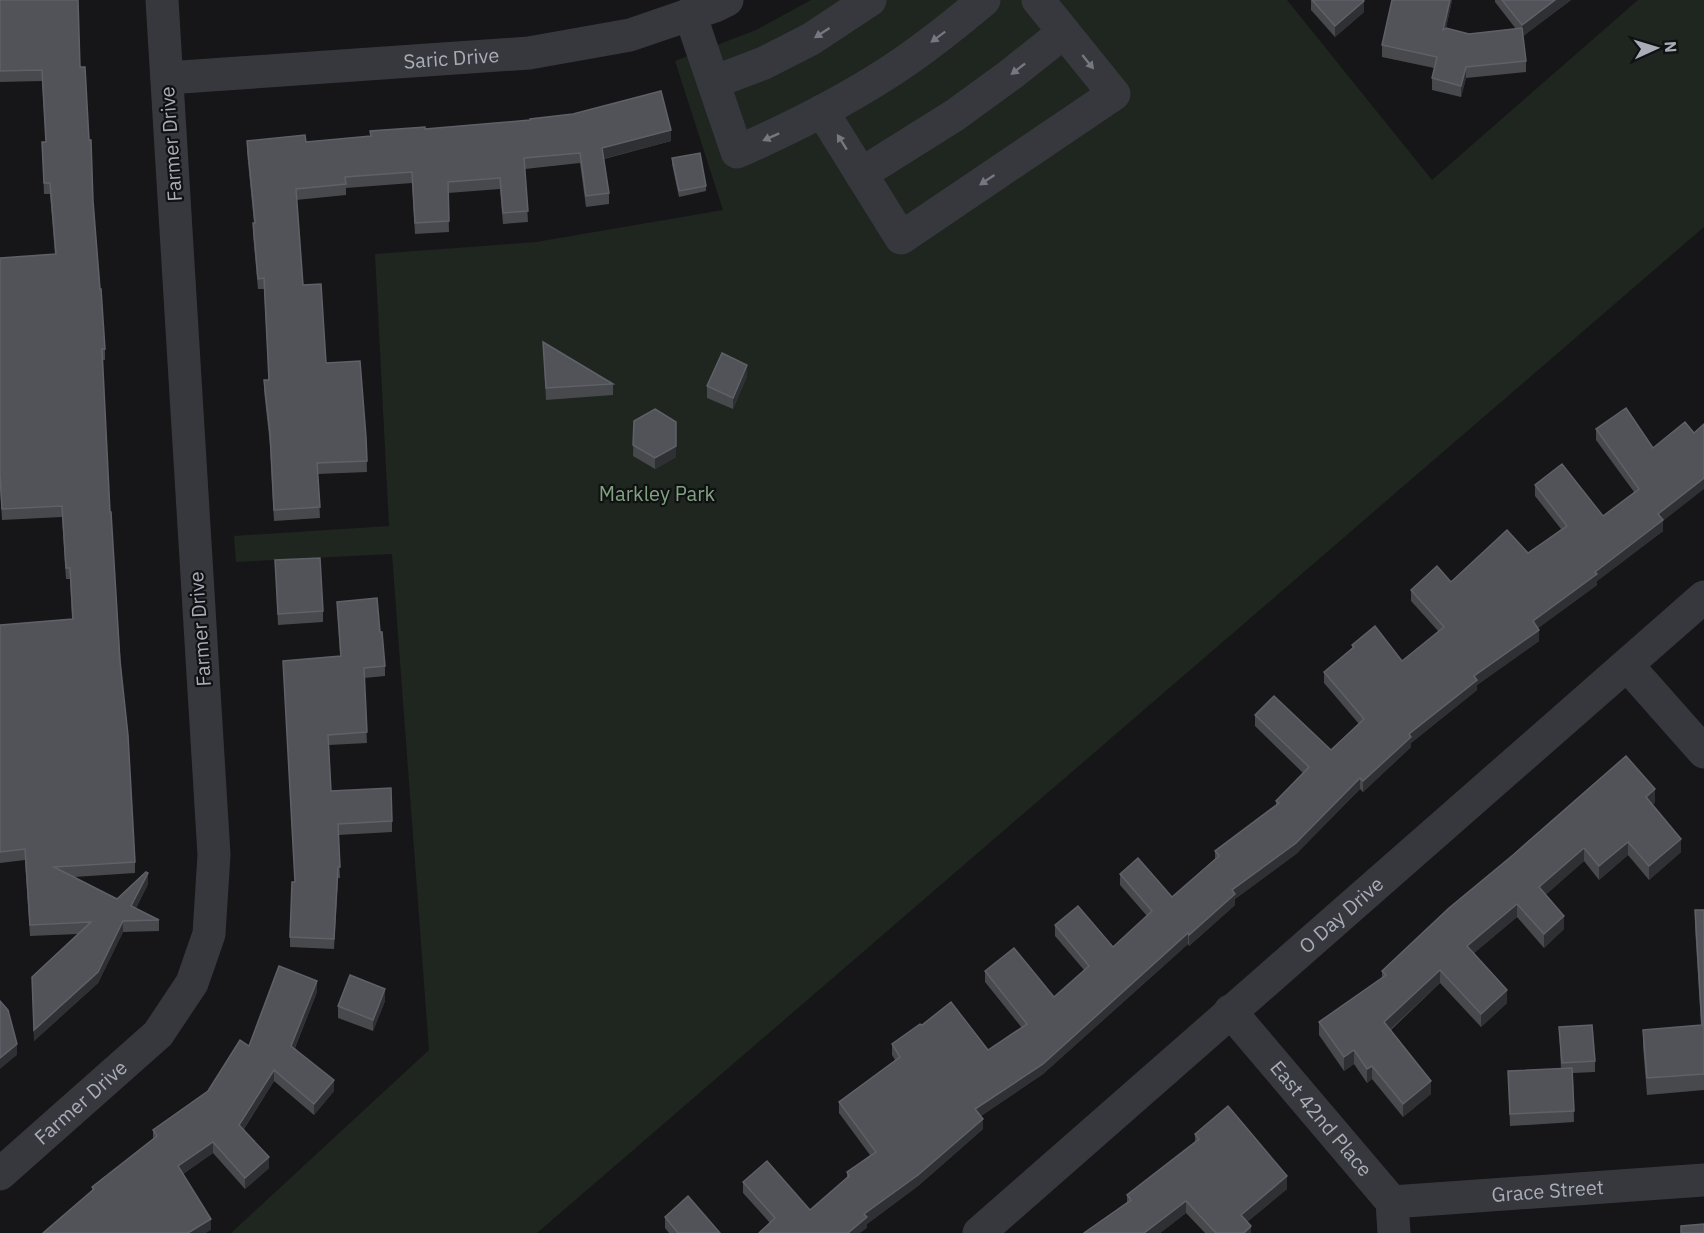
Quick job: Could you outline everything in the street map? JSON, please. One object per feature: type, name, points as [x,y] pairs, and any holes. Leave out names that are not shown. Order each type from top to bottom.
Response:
[{"type":"street","name":"Farmer Drive","points":[[0,1174],[158,1034],[192,983],[209,934],[214,855],[162,0]]},
{"type":"street","name":"Saric Drive","points":[[166,78],[529,53],[630,35],[727,0]]},
{"type":"street","points":[[714,82],[764,63],[811,39],[870,0]]},
{"type":"street","points":[[690,14],[737,152],[788,130],[907,60],[984,0]]},
{"type":"street","points":[[822,111],[901,238],[1114,94],[1038,0]]},
{"type":"street","points":[[861,174],[955,115],[1064,32]]},
{"type":"street","name":"O Day Drive","points":[[979,1233],[1704,597]]},
{"type":"street","points":[[1628,665],[1704,752]]},
{"type":"street","name":"East 42nd Place","points":[[1230,1011],[1393,1218]]},
{"type":"street","name":"Grace Street","points":[[1393,1218],[1704,1180]]},
{"type":"green space","name":"Markley Park","points":[[811,0],[1287,0],[1432,180],[1638,0],[1704,0],[1704,227],[537,1233],[231,1233],[429,1050],[392,554],[236,562],[234,536],[389,526],[375,254],[536,242],[723,210],[675,61],[756,30]]},
{"type":"building","points":[[0,0],[78,0],[80,67],[85,67],[105,349],[102,349],[110,512],[120,661],[128,735],[135,862],[54,867],[117,899],[146,872],[148,873],[131,906],[159,920],[123,921],[98,972],[34,1030],[32,977],[91,922],[30,925],[25,849],[0,852],[0,625],[73,619],[70,568],[66,568],[62,506],[2,509],[0,258],[56,254],[50,183],[44,183],[42,142],[46,142],[42,70],[0,71]]},
{"type":"building","points":[[1312,0],[1363,0],[1364,1],[1335,26]]},
{"type":"building","points":[[1392,0],[1450,0],[1443,30],[1446,28],[1469,34],[1522,28],[1526,61],[1466,67],[1461,86],[1432,78],[1437,57],[1382,45]]},
{"type":"building","points":[[1502,0],[1555,0],[1522,25]]},
{"type":"building","points":[[661,91],[671,130],[602,148],[609,193],[586,196],[580,153],[524,158],[528,211],[503,213],[500,178],[448,182],[449,221],[415,223],[412,172],[345,177],[346,184],[296,189],[303,285],[321,284],[326,363],[360,361],[367,461],[317,463],[320,507],[274,510],[270,434],[264,380],[269,380],[264,278],[258,279],[247,141],[305,135],[306,142],[371,136],[370,131],[530,120],[573,114]]},
{"type":"building","points":[[700,153],[706,186],[679,191],[672,158]]},
{"type":"building","points":[[543,342],[613,384],[546,388]]},
{"type":"building","points":[[722,353],[747,365],[733,398],[707,386]]},
{"type":"building","points":[[1626,408],[1653,448],[1685,422],[1694,433],[1704,424],[1704,478],[1658,514],[1663,520],[1595,572],[1597,574],[1533,621],[1539,630],[1474,676],[1477,680],[1409,734],[1411,737],[1363,781],[1360,778],[1296,843],[1232,890],[1235,894],[1189,935],[1188,933],[1043,1064],[975,1109],[983,1119],[918,1175],[864,1214],[867,1217],[848,1233],[759,1233],[775,1218],[743,1182],[767,1161],[810,1210],[849,1176],[847,1172],[876,1152],[839,1102],[900,1057],[892,1044],[920,1024],[922,1025],[951,1002],[988,1050],[1027,1024],[985,971],[1014,948],[1054,997],[1089,966],[1055,925],[1078,906],[1113,947],[1152,911],[1120,874],[1138,858],[1172,897],[1219,856],[1215,851],[1279,803],[1276,801],[1309,767],[1255,715],[1274,696],[1331,750],[1364,719],[1324,672],[1375,626],[1402,661],[1444,627],[1411,590],[1437,566],[1451,582],[1507,530],[1528,553],[1567,526],[1535,485],[1562,464],[1603,516],[1639,489],[1596,429]]},
{"type":"building","points":[[655,409],[676,422],[676,446],[655,458],[633,445],[634,421]]},
{"type":"building","points":[[320,558],[323,611],[278,614],[275,560]]},
{"type":"building","points":[[377,598],[385,666],[364,668],[367,732],[328,735],[331,791],[391,788],[392,821],[338,824],[340,867],[338,867],[334,939],[290,937],[292,882],[295,882],[283,661],[341,656],[337,602]]},
{"type":"building","points":[[1626,756],[1655,789],[1646,797],[1681,839],[1649,866],[1628,842],[1599,866],[1584,848],[1539,887],[1564,916],[1544,934],[1517,904],[1467,946],[1507,990],[1481,1014],[1440,970],[1384,1022],[1431,1081],[1403,1104],[1372,1066],[1367,1069],[1354,1050],[1344,1057],[1319,1022],[1386,975],[1382,971],[1449,908]]},
{"type":"building","points":[[1695,910],[1704,910],[1704,1074],[1647,1078],[1643,1030],[1702,1025]]},
{"type":"building","points":[[279,966],[317,981],[291,1046],[334,1080],[314,1104],[274,1070],[239,1125],[269,1157],[245,1178],[213,1142],[178,1166],[211,1219],[188,1233],[43,1233],[94,1189],[92,1187],[157,1136],[153,1130],[208,1091],[240,1040],[249,1046]]},
{"type":"building","points":[[350,975],[385,989],[373,1020],[338,1006]]},
{"type":"building","points":[[0,1001],[8,1010],[17,1044],[0,1058]]},
{"type":"building","points":[[1592,1025],[1595,1061],[1562,1063],[1559,1027]]},
{"type":"building","points":[[1572,1068],[1574,1111],[1510,1114],[1508,1071]]},
{"type":"building","points":[[1228,1106],[1287,1176],[1241,1215],[1251,1226],[1244,1233],[1216,1233],[1186,1201],[1144,1233],[1084,1233],[1131,1200],[1127,1195],[1199,1139],[1195,1134]]},
{"type":"building","points":[[688,1196],[720,1233],[678,1233],[665,1217]]},
{"type":"building","points":[[1704,1224],[1704,1233],[1681,1233],[1681,1226]]}]
